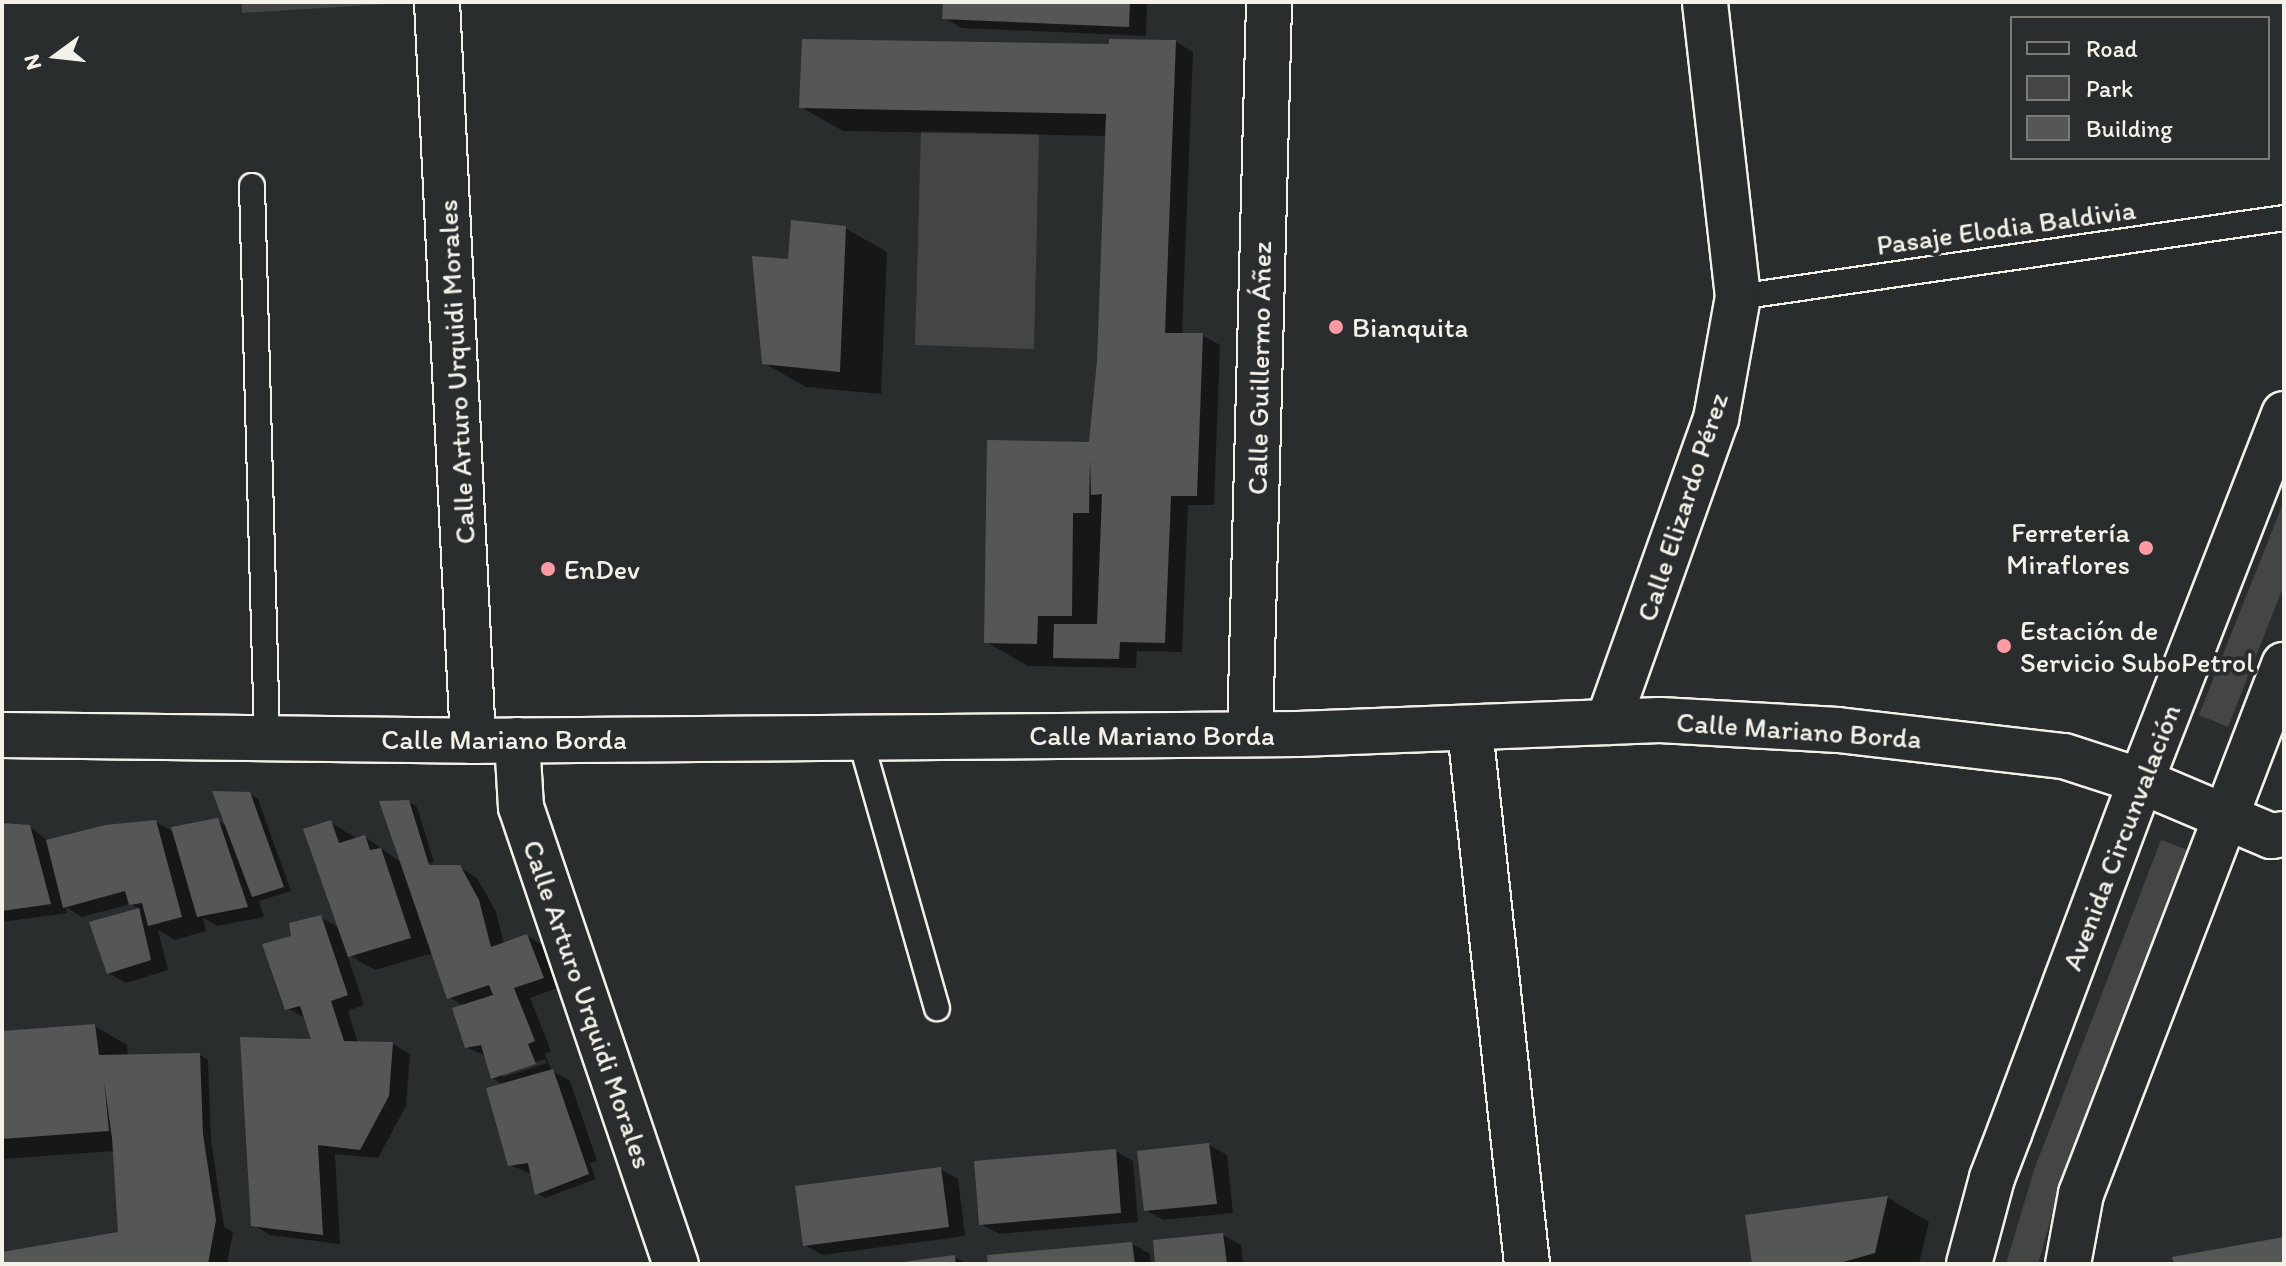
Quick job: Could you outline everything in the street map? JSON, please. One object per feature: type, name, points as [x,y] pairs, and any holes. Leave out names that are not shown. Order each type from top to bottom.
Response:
[{"type":"main road","name":"Calle Arturo Urquidi Morales","points":[[437,2],[473,741]]},
{"type":"main road","name":"Calle Guillermo Áñez","points":[[1250,734],[1269,2]]},
{"type":"main road","name":"Calle Elizardo Pérez","points":[[1608,722],[1716,419],[1738,297],[1705,2]]},
{"type":"main road","name":"Avenida Circunvalación","points":[[1969,1264],[1992,1178],[2141,781],[2284,414]]},
{"type":"main road","points":[[2068,1264],[2081,1194],[2284,665]]},
{"type":"main road","name":"Calle Mariano Borda","points":[[2,735],[473,741],[860,738],[1250,734],[1470,729],[1660,720],[1838,730],[2064,756],[2141,781],[2271,836],[2284,834]]},
{"type":"main road","points":[[1470,729],[1527,1264]]},
{"type":"main road","name":"Calle Arturo Urquidi Morales","points":[[517,740],[521,807],[676,1264]]},
{"type":"lane","points":[[252,186],[267,738]]},
{"type":"lane","name":"Pasaje Elodia Baldivia","points":[[1738,297],[2284,218]]},
{"type":"lane","points":[[860,738],[937,1008]]},
{"type":"green space","points":[[242,2],[401,2],[401,3],[242,13]]},
{"type":"green space","points":[[921,131],[1039,134],[1034,349],[915,345]]},
{"type":"green space","points":[[2284,501],[2284,585],[2228,727],[2199,715]]},
{"type":"green space","points":[[2161,840],[2188,850],[2063,1176],[2038,1264],[2006,1264],[2034,1170]]},
{"type":"building","points":[[943,2],[1130,2],[1129,27],[942,19]]},
{"type":"building","points":[[802,39],[1109,44],[1109,39],[1176,40],[1165,333],[1203,333],[1197,496],[1171,496],[1165,643],[1120,642],[1119,659],[1053,658],[1054,624],[1097,624],[1102,494],[1091,495],[1090,458],[1089,513],[1073,513],[1072,616],[1038,616],[1037,644],[984,643],[987,440],[1089,442],[1097,361],[1106,114],[799,108]]},
{"type":"building","points":[[791,220],[846,226],[840,372],[762,364],[752,256],[788,259]]},
{"type":"building","points":[[212,791],[250,792],[284,887],[252,897]]},
{"type":"building","points":[[409,800],[429,865],[460,865],[479,900],[491,947],[527,934],[544,978],[514,988],[535,1041],[528,1044],[536,1064],[491,1079],[481,1045],[465,1048],[452,1008],[493,995],[489,985],[447,999],[379,801]]},
{"type":"building","points":[[218,818],[248,907],[197,917],[171,827]]},
{"type":"building","points":[[156,820],[182,917],[148,926],[142,903],[129,905],[125,891],[63,908],[46,840],[105,825]]},
{"type":"building","points":[[331,820],[339,843],[365,835],[370,850],[381,848],[411,938],[348,957],[303,829]]},
{"type":"building","points":[[2,823],[30,825],[51,904],[2,911]]},
{"type":"building","points":[[139,908],[151,960],[107,974],[89,922]]},
{"type":"building","points":[[321,915],[348,995],[331,1001],[344,1041],[393,1042],[389,1096],[360,1150],[318,1145],[323,1235],[251,1226],[240,1037],[311,1039],[300,1006],[285,1010],[262,944],[291,936],[289,923]]},
{"type":"building","points":[[95,1024],[99,1055],[200,1053],[203,1134],[216,1220],[208,1264],[2,1264],[2,1252],[118,1232],[112,1138],[104,1081],[109,1131],[2,1139],[2,1031]]},
{"type":"building","points":[[553,1069],[589,1174],[535,1195],[528,1163],[508,1166],[486,1088]]},
{"type":"building","points":[[1209,1143],[1217,1204],[1144,1211],[1137,1151]]},
{"type":"building","points":[[1116,1149],[1121,1213],[979,1225],[974,1161]]},
{"type":"building","points":[[941,1167],[949,1227],[803,1246],[795,1186]]},
{"type":"building","points":[[1888,1196],[1875,1253],[1836,1264],[1752,1264],[1745,1215]]},
{"type":"building","points":[[1223,1233],[1227,1264],[1155,1264],[1153,1240]]},
{"type":"building","points":[[2284,1237],[2284,1264],[2174,1264],[2172,1257]]},
{"type":"building","points":[[1132,1242],[1135,1264],[988,1264],[987,1255]]},
{"type":"building","points":[[955,1255],[956,1264],[903,1264],[903,1262]]},
{"type":"place","name":"Bianquita","points":[[1336,327]]},
{"type":"place","name":"Ferretería Miraflores","points":[[2146,548]]},
{"type":"place","name":"EnDev","points":[[548,569]]},
{"type":"place","name":"Estación de Servicio SuboPetrol","points":[[2004,646]]}]
